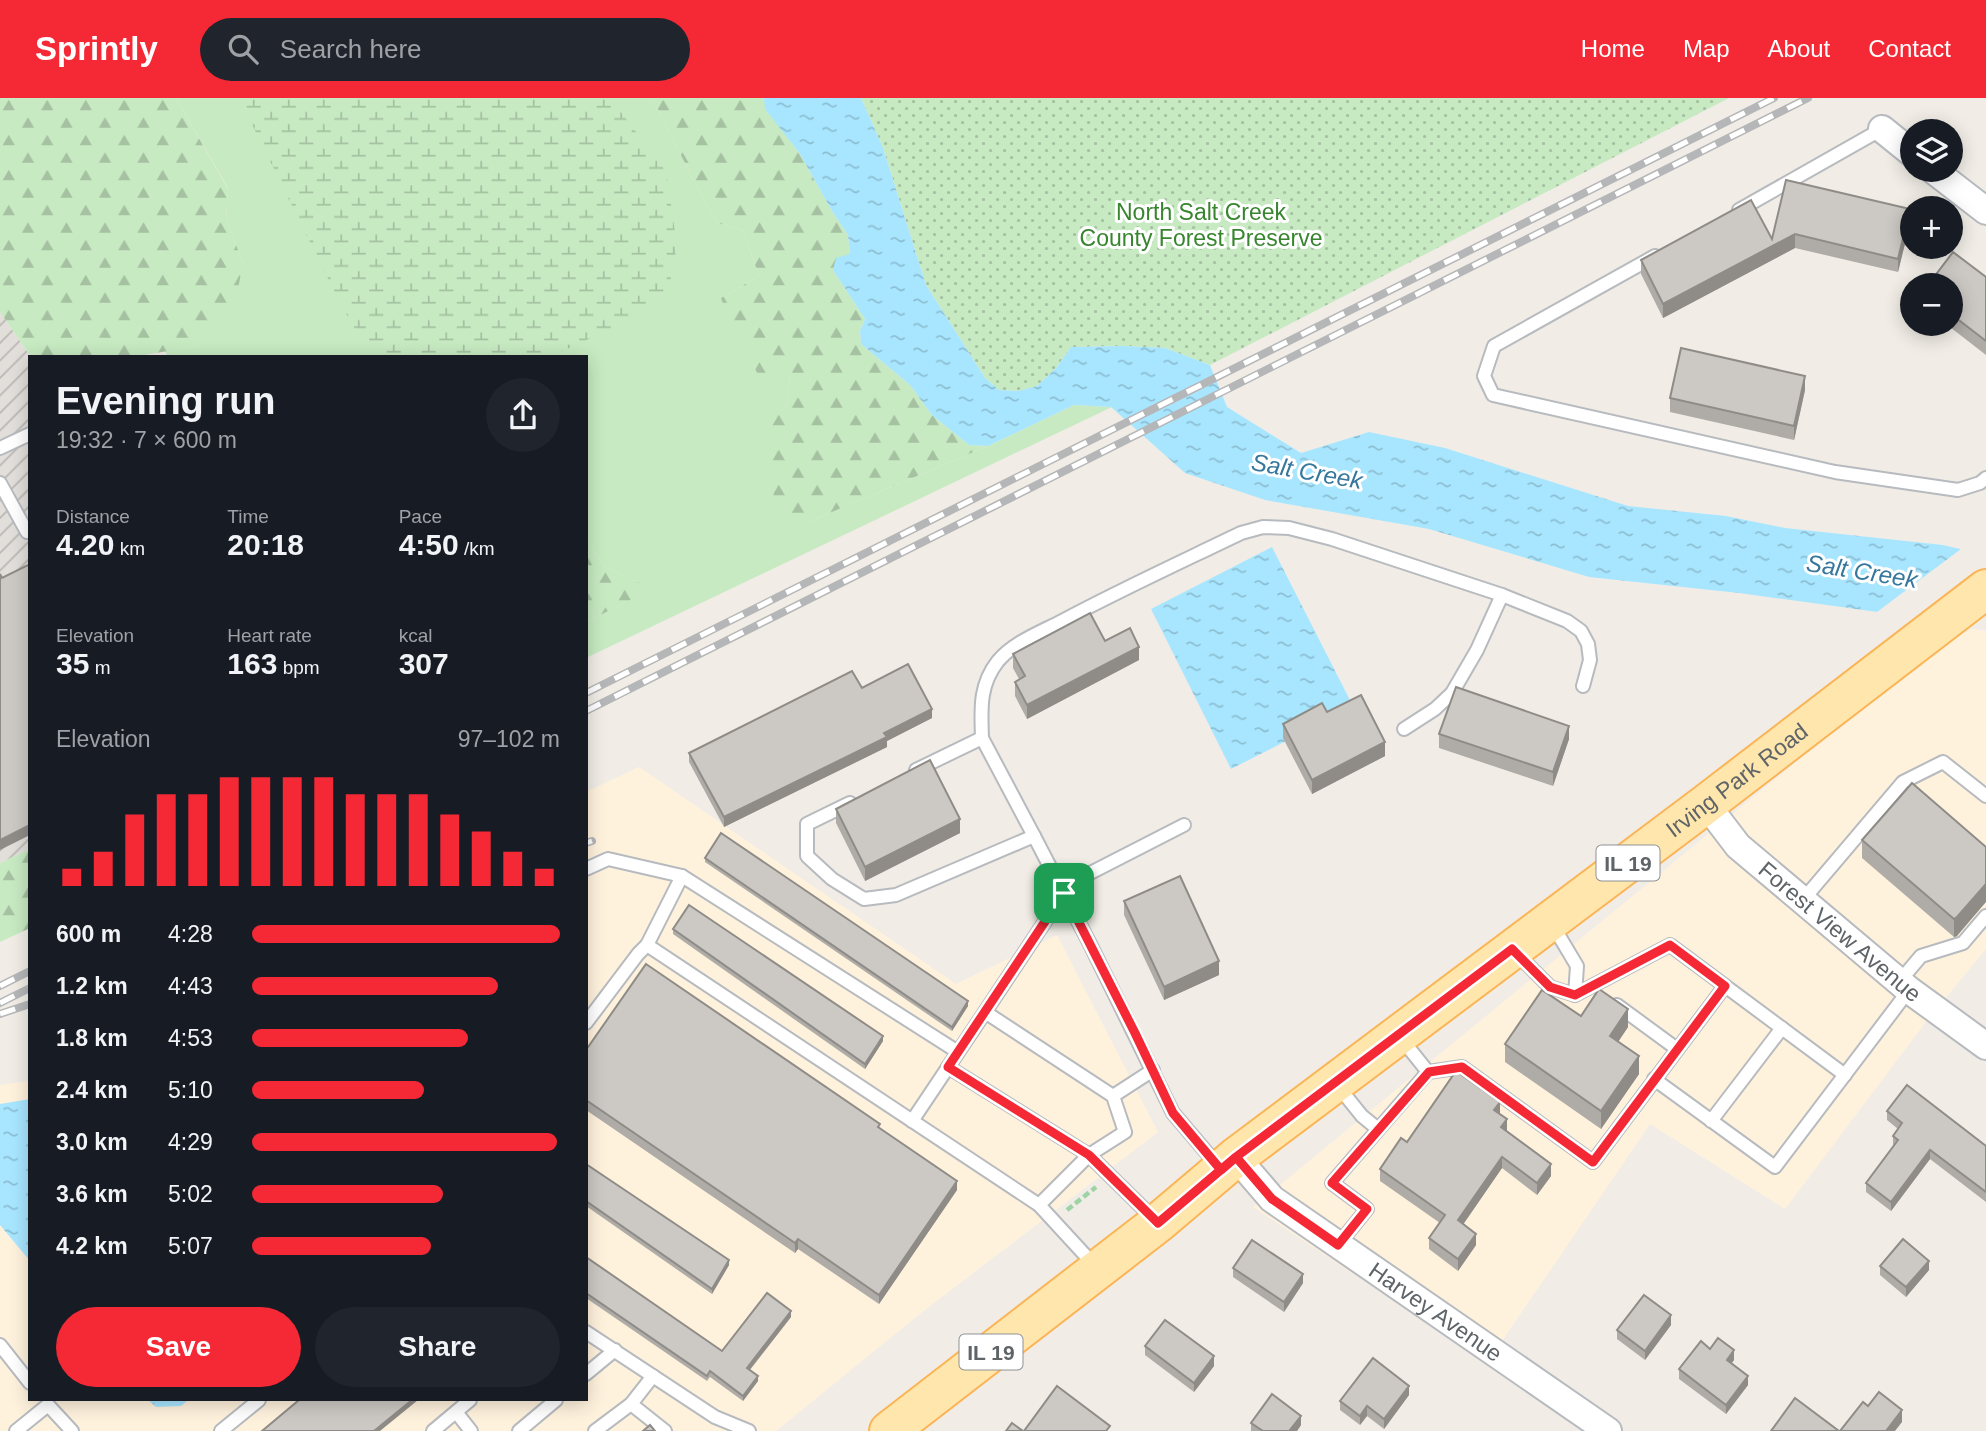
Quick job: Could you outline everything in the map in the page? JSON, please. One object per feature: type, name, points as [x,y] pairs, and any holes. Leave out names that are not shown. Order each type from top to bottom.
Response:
[{"type":"main road","name":"Irving Park Road","points":[[889,1431],[1158,1223],[1229,1163],[1706,804],[1986,589]]},
{"type":"street","points":[[1882,130],[1900,144]]},
{"type":"street","points":[[1949,182],[1986,211]]},
{"type":"street","name":"Forest View Avenue","points":[[1706,804],[1732,841],[1904,986],[1986,1046]]},
{"type":"street","name":"Harvey Avenue","points":[[1229,1163],[1272,1199],[1608,1431]]},
{"type":"lane","points":[[1724,218],[1882,130]]},
{"type":"lane","points":[[1664,251],[1494,346],[1484,376],[1493,395],[1835,472],[1958,490],[1980,483],[1986,478]]},
{"type":"lane","points":[[0,448],[28,435]]},
{"type":"lane","points":[[0,483],[27,532]]},
{"type":"lane","points":[[1229,1163],[1173,1113],[982,738],[981,700],[987,680],[999,660],[1018,644],[1106,597],[1241,534],[1263,527],[1289,528],[1332,539],[1502,595],[1567,621],[1581,631],[1588,644],[1590,660],[1583,686]]},
{"type":"lane","points":[[1404,729],[1435,709],[1452,693],[1477,650],[1502,595]]},
{"type":"lane","points":[[907,775],[982,738]]},
{"type":"lane","points":[[1802,901],[1903,782],[1943,762],[1986,796]]},
{"type":"lane","points":[[857,800],[807,824],[807,856],[832,879],[864,899],[896,895],[1034,836]]},
{"type":"lane","points":[[912,1121],[1062,891],[1184,825]]},
{"type":"lane","points":[[588,868],[608,859],[682,876],[958,1052]]},
{"type":"lane","points":[[588,1020],[647,945],[682,876]]},
{"type":"lane","points":[[1654,1079],[1774,1167],[1845,1075],[1921,956],[1963,943],[1986,916]]},
{"type":"lane","points":[[1550,921],[1577,966],[1575,995]]},
{"type":"lane","points":[[647,945],[1039,1205],[1098,1269]]},
{"type":"lane","points":[[1512,949],[1550,987],[1575,995],[1670,945],[1845,1075]]},
{"type":"lane","points":[[1591,986],[1677,1049]]},
{"type":"lane","points":[[1338,1245],[1367,1209],[1332,1183],[1429,1072],[1462,1067],[1593,1162],[1725,986]]},
{"type":"lane","points":[[985,1012],[1113,1096],[1125,1132],[1089,1155],[1039,1205]]},
{"type":"lane","points":[[1711,1121],[1782,1028]]},
{"type":"lane","points":[[1398,1035],[1429,1072]]},
{"type":"lane","points":[[948,1067],[1089,1155],[1158,1223]]},
{"type":"lane","points":[[1113,1096],[1153,1070]]},
{"type":"lane","points":[[1335,1083],[1362,1116],[1378,1129]]},
{"type":"lane","points":[[588,1333],[715,1418],[749,1431]]},
{"type":"lane","points":[[0,1345],[28,1380]]},
{"type":"lane","points":[[588,1372],[615,1350]]},
{"type":"lane","points":[[595,1431],[631,1404],[653,1376]]},
{"type":"lane","points":[[221,1431],[259,1401]]},
{"type":"lane","points":[[433,1431],[469,1401]]},
{"type":"lane","points":[[519,1431],[555,1401]]},
{"type":"lane","points":[[16,1431],[46,1403],[72,1431]]},
{"type":"lane","points":[[631,1404],[665,1431]]},
{"type":"lane","points":[[456,1412],[471,1431]]},
{"type":"lane","points":[[715,1418],[722,1431]]},
{"type":"path","points":[[1066,1211],[1100,1184]]},
{"type":"shaded area","points":[[0,312],[30,355],[28,850],[0,863]]},
{"type":"shaded area","points":[[1978,613],[1986,616],[1986,949],[1925,1023],[1785,1209],[1650,1124],[1487,1363],[1253,1207]]},
{"type":"shaded area","points":[[639,767],[956,984],[1057,935],[1158,1132],[921,1313],[776,1431],[0,1431],[0,1085],[28,1081],[28,1401],[588,1401],[588,791]]},
{"type":"green space","points":[[0,98],[176,98],[228,189],[226,218],[243,263],[233,315],[198,346],[144,355],[30,355],[0,312]]},
{"type":"green space","points":[[176,98],[652,98],[717,223],[743,230],[759,276],[721,298],[790,374],[786,412],[806,523],[988,446],[1074,405],[1112,407],[588,657],[588,621],[652,589],[605,567],[588,544],[588,355],[167,355],[165,351],[198,346],[243,263],[226,218],[228,188]]},
{"type":"green space","points":[[239,98],[610,98],[666,171],[677,246],[668,293],[649,311],[554,355],[371,355],[342,307]]},
{"type":"green space","points":[[652,98],[764,98],[766,109],[800,154],[848,235],[850,254],[833,270],[865,319],[860,331],[861,344],[910,385],[932,415],[969,445],[988,446],[806,523],[776,514],[765,428],[775,409],[786,411],[790,374],[759,376],[730,325],[721,298],[759,276],[743,230],[717,223]]},
{"type":"green space","name":"North Salt Creek County Forest Preserve","points":[[861,98],[1729,98],[1210,365],[1165,348],[1071,347],[1056,368],[1037,386],[1018,391],[999,390],[985,378],[926,285],[883,148]]},
{"type":"green space","points":[[588,544],[605,567],[653,589],[588,621]]},
{"type":"green space","points":[[28,850],[28,929],[0,942],[0,863]]},
{"type":"water","name":"Salt Creek","points":[[764,98],[861,98],[883,148],[926,285],[985,378],[999,390],[1018,391],[1037,386],[1056,368],[1071,347],[1165,348],[1210,365],[1227,407],[1301,453],[1369,432],[1445,448],[1628,506],[1726,516],[1785,528],[1943,545],[1986,555],[1986,627],[1739,593],[1589,577],[1429,529],[1265,500],[1185,473],[1111,407],[1074,405],[988,446],[969,445],[932,415],[910,385],[861,344],[860,331],[865,319],[833,270],[836,258],[850,254],[848,235],[800,154],[765,109]]},
{"type":"water","points":[[1272,547],[1355,710],[1360,708],[1385,756],[1312,793],[1286,741],[1231,769],[1151,609]]},
{"type":"water","points":[[28,1099],[28,1259],[0,1225],[0,1104]]},
{"type":"water","points":[[149,1401],[187,1401],[181,1406],[156,1407]]},
{"type":"pier","points":[[1965,546],[1986,551],[1986,631],[1873,615]]},
{"type":"building","points":[[1786,180],[1900,207],[1898,259],[1795,234],[1663,304],[1641,260],[1751,200],[1772,239]]},
{"type":"building","points":[[1948,259],[1962,259],[1986,277],[1986,341],[1963,323],[1963,273],[1937,273]]},
{"type":"building","points":[[1681,348],[1805,376],[1794,426],[1670,398]]},
{"type":"building","points":[[28,565],[28,826],[0,840],[0,574],[2,578]]},
{"type":"building","points":[[1090,613],[1105,641],[1130,628],[1139,647],[1027,705],[1015,682],[1025,676],[1013,654]]},
{"type":"building","points":[[908,664],[932,709],[884,733],[887,737],[724,817],[689,753],[852,671],[862,688]]},
{"type":"building","points":[[1456,687],[1569,726],[1553,772],[1439,734]]},
{"type":"building","points":[[1361,695],[1385,742],[1312,780],[1283,724],[1322,703],[1327,712]]},
{"type":"building","points":[[930,760],[960,819],[865,867],[836,809]]},
{"type":"building","points":[[1912,783],[1986,847],[1986,884],[1954,919],[1862,840]]},
{"type":"building","points":[[721,833],[968,1001],[952,1027],[705,858]]},
{"type":"building","points":[[1180,876],[1219,961],[1164,987],[1124,901]]},
{"type":"building","points":[[689,905],[883,1036],[865,1064],[673,929]]},
{"type":"building","points":[[646,964],[880,1124],[878,1127],[957,1181],[879,1295],[798,1239],[795,1243],[588,1101],[588,1047]]},
{"type":"building","points":[[1599,989],[1628,1009],[1610,1036],[1639,1056],[1601,1111],[1505,1044],[1542,990],[1581,1016]]},
{"type":"building","points":[[1456,1071],[1500,1102],[1494,1110],[1507,1119],[1501,1127],[1551,1164],[1537,1183],[1502,1157],[1458,1220],[1476,1234],[1458,1259],[1429,1238],[1445,1215],[1380,1169],[1401,1138],[1407,1142]]},
{"type":"building","points":[[1907,1085],[1986,1146],[1986,1192],[1930,1150],[1891,1202],[1866,1183],[1898,1140],[1893,1136],[1902,1123],[1887,1111]]},
{"type":"building","points":[[588,1165],[729,1260],[712,1289],[588,1202]]},
{"type":"building","points":[[1903,1239],[1929,1261],[1906,1287],[1880,1266]]},
{"type":"building","points":[[1252,1240],[1303,1274],[1284,1302],[1233,1268]]},
{"type":"building","points":[[588,1258],[722,1351],[767,1293],[791,1311],[747,1368],[758,1376],[743,1396],[710,1371],[707,1376],[588,1294]]},
{"type":"building","points":[[1644,1295],[1671,1315],[1645,1351],[1617,1330]]},
{"type":"building","points":[[1165,1320],[1214,1356],[1194,1383],[1145,1346]]},
{"type":"building","points":[[1718,1338],[1734,1350],[1727,1360],[1748,1376],[1726,1405],[1679,1369],[1701,1341],[1710,1349]]},
{"type":"building","points":[[1373,1358],[1409,1386],[1384,1419],[1367,1406],[1360,1416],[1340,1401]]},
{"type":"building","points":[[1057,1386],[1110,1426],[1106,1431],[1024,1431]]},
{"type":"building","points":[[1879,1392],[1902,1410],[1886,1431],[1840,1431],[1863,1402],[1868,1406]]},
{"type":"building","points":[[1272,1394],[1301,1416],[1289,1431],[1263,1431],[1251,1423]]},
{"type":"building","points":[[1795,1398],[1839,1431],[1771,1431]]},
{"type":"building","points":[[298,1401],[411,1401],[374,1431],[262,1431]]},
{"type":"building","points":[[1012,1423],[1023,1431],[1006,1431]]},
{"type":"building","points":[[650,1425],[655,1431],[643,1431]]},
{"type":"railway","points":[[588,692],[1774,98]]},
{"type":"railway","points":[[588,710],[1808,98]]},
{"type":"railway","points":[[588,842],[592,841]]},
{"type":"railway","points":[[0,986],[28,972]]},
{"type":"railway","points":[[0,1003],[28,989]]},
{"type":"railway","points":[[0,1014],[28,1005]]},
{"type":"route","points":[[1064,893],[948,1067],[1089,1155],[1158,1223],[1221,1170],[1236,1157],[1272,1199],[1338,1245],[1367,1209],[1332,1183],[1429,1072],[1462,1067],[1593,1162],[1725,986],[1670,945],[1575,995],[1550,987],[1512,949],[1236,1157],[1221,1170],[1173,1113],[1064,893]]}]
